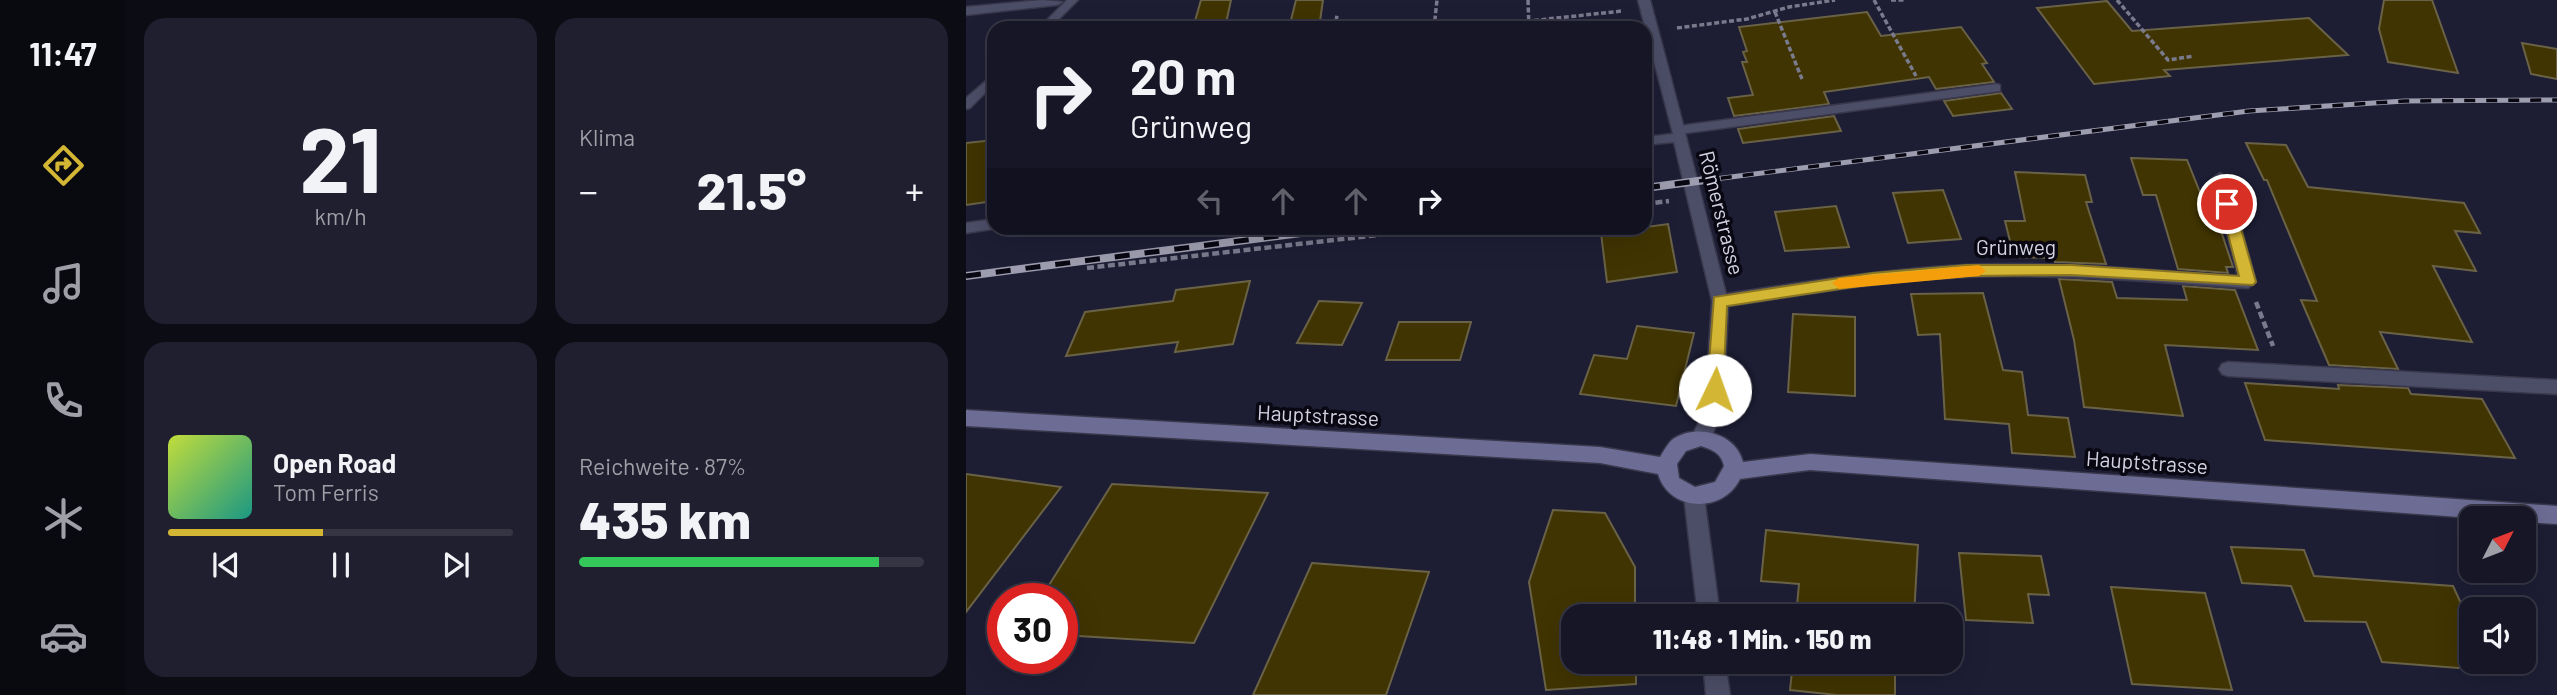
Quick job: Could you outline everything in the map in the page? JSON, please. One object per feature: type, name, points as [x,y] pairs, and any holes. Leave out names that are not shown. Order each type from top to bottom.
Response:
[{"type":"main road","name":"Hauptstrasse","points":[[966,418],[1600,455],[1667,467]]},
{"type":"main road","points":[[1701,438],[1722,444],[1730,452],[1734,460],[1734,471],[1724,487],[1716,493],[1694,496],[1675,488],[1669,481],[1667,467],[1671,453],[1679,445],[1701,438]]},
{"type":"main road","name":"Hauptstrasse","points":[[1734,471],[1810,462],[2557,514]]},
{"type":"street","points":[[966,11],[1057,2]]},
{"type":"street","name":"Römerstrasse","points":[[1645,4],[1649,21]]},
{"type":"street","name":"Römerstrasse","points":[[1652,31],[1720,301],[1714,410],[1701,438]]},
{"type":"street","points":[[1652,139],[1679,133]]},
{"type":"street","points":[[2220,178],[2248,282]]},
{"type":"street","points":[[966,228],[987,225]]},
{"type":"street","name":"Grünweg","points":[[1720,301],[1873,278],[1967,271],[2071,270],[2248,282]]},
{"type":"street","points":[[2228,369],[2557,387]]},
{"type":"street","points":[[1694,496],[1708,604]]},
{"type":"street","points":[[1715,674],[1718,695]]},
{"type":"lane","points":[[1052,21],[1073,1]]},
{"type":"lane","points":[[966,105],[987,84]]},
{"type":"lane","points":[[1679,133],[1928,95],[1996,88]]},
{"type":"path","points":[[1435,21],[1437,0]]},
{"type":"path","points":[[1528,0],[1529,21],[1645,4]]},
{"type":"path","points":[[1781,0],[1789,7]]},
{"type":"path","points":[[1652,31],[1747,19],[1789,7],[1835,0]]},
{"type":"path","points":[[1874,0],[1928,95]]},
{"type":"path","points":[[1891,0],[1906,0]]},
{"type":"path","points":[[2117,0],[2168,60],[2194,56]]},
{"type":"path","points":[[1775,12],[1802,79]]},
{"type":"path","points":[[1336,21],[1337,15]]},
{"type":"path","points":[[1087,268],[1378,235]]},
{"type":"path","points":[[2248,282],[2283,372]]},
{"type":"building","points":[[1201,0],[1231,0],[1226,21],[1195,21]]},
{"type":"building","points":[[1296,0],[1323,0],[1320,21],[1291,21]]},
{"type":"building","points":[[2384,0],[2432,0],[2458,73],[2388,62],[2379,29]]},
{"type":"building","points":[[2107,1],[2132,31],[2309,18],[2348,55],[2164,70],[2170,76],[2094,84],[2037,8]]},
{"type":"building","points":[[1867,12],[1881,36],[1961,27],[1987,63],[1982,64],[1994,82],[1936,89],[1929,77],[1824,92],[1829,104],[1734,116],[1728,98],[1753,95],[1742,62],[1747,62],[1743,52],[1747,51],[1739,27]]},
{"type":"building","points":[[2522,43],[2557,49],[2557,79],[2531,74]]},
{"type":"building","points":[[2001,93],[2012,109],[1953,116],[1944,101]]},
{"type":"building","points":[[1834,116],[1841,131],[1743,143],[1738,129]]},
{"type":"building","points":[[987,141],[987,202],[966,205],[966,143]]},
{"type":"building","points":[[2246,143],[2286,145],[2308,187],[2464,203],[2480,233],[2455,231],[2476,271],[2433,266],[2472,342],[2380,332],[2398,369],[2329,365],[2301,300],[2317,301],[2267,180],[2264,180]]},
{"type":"building","points":[[2131,158],[2187,160],[2214,227],[2220,228],[2233,267],[2226,267],[2228,273],[2178,269],[2156,195],[2143,195]]},
{"type":"building","points":[[2015,172],[2085,175],[2092,202],[2086,202],[2106,264],[2014,257],[2005,221],[2025,221]]},
{"type":"building","points":[[1943,190],[1961,239],[1908,243],[1893,193]]},
{"type":"building","points":[[1836,206],[1849,247],[1785,251],[1775,212]]},
{"type":"building","points":[[1668,224],[1677,272],[1607,282],[1601,235],[1652,235],[1652,226]]},
{"type":"building","points":[[2059,279],[2112,282],[2117,298],[2187,300],[2183,286],[2235,290],[2258,350],[2165,345],[2183,416],[2084,407],[2074,340]]},
{"type":"building","points":[[1250,281],[1233,344],[1175,352],[1178,342],[1066,356],[1085,312],[1173,301],[1176,290]]},
{"type":"building","points":[[1983,293],[2003,370],[2022,372],[2028,415],[2068,418],[2075,457],[2012,453],[2009,424],[1945,419],[1940,334],[1918,335],[1911,294]]},
{"type":"building","points":[[1319,301],[1362,303],[1342,345],[1297,343]]},
{"type":"building","points":[[1793,314],[1855,317],[1855,396],[1788,392]]},
{"type":"building","points":[[1399,322],[1471,322],[1460,360],[1386,360]]},
{"type":"building","points":[[1637,326],[1694,333],[1676,406],[1580,394],[1594,355],[1627,359]]},
{"type":"building","points":[[2245,383],[2339,389],[2338,385],[2408,388],[2411,394],[2482,399],[2515,458],[2265,440]]},
{"type":"building","points":[[966,474],[1061,487],[987,583],[966,612]]},
{"type":"building","points":[[1112,484],[1268,493],[1194,643],[1078,636],[1078,583],[1050,583]]},
{"type":"building","points":[[1553,510],[1605,513],[1635,567],[1635,604],[1561,604],[1561,674],[1636,674],[1636,684],[1546,690],[1529,582]]},
{"type":"building","points":[[1766,530],[1918,545],[1915,604],[1797,604],[1799,584],[1761,581]]},
{"type":"building","points":[[2231,547],[2304,550],[2314,576],[2453,586],[2459,599],[2459,668],[2382,662],[2366,622],[2305,621],[2291,586],[2242,583]]},
{"type":"building","points":[[1959,553],[2041,556],[2049,595],[2028,594],[2033,623],[1966,620]]},
{"type":"building","points":[[1312,563],[1429,572],[1386,695],[1253,695]]},
{"type":"building","points":[[2111,587],[2205,593],[2232,690],[2132,684]]},
{"type":"building","points":[[1792,674],[1895,674],[1895,695],[1837,695],[1790,690]]},
{"type":"railway","points":[[1699,181],[2249,111],[2405,101],[2557,100]]},
{"type":"railway","points":[[1652,187],[1713,179]]},
{"type":"railway","points":[[966,276],[1285,235]]},
{"type":"slow traffic","points":[[1839,283],[1979,271]]},
{"type":"route","points":[[1715,390],[1720,301],[1873,278],[1967,271],[2071,270],[2248,282],[2227,204]]}]
